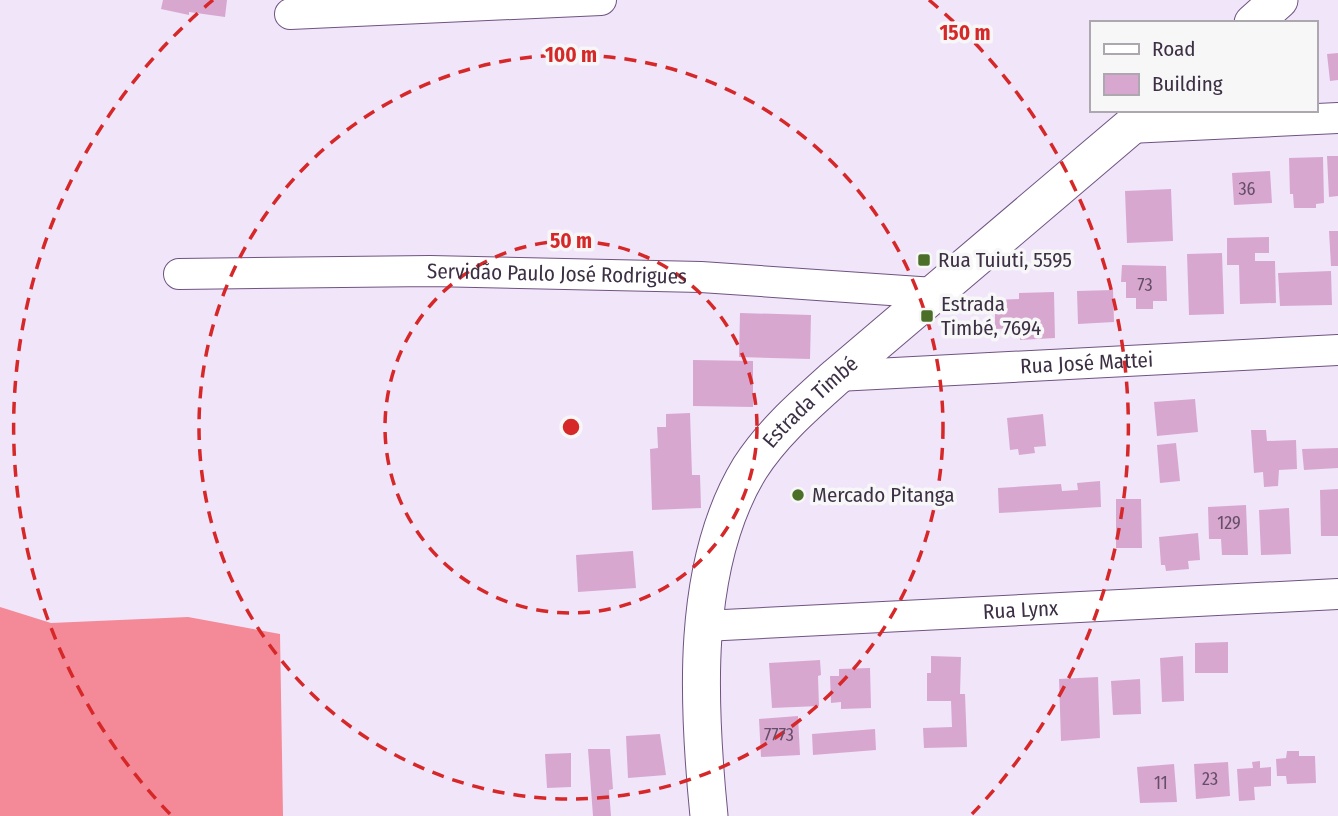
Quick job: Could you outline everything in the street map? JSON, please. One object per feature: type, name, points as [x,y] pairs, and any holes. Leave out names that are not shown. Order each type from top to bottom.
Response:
[{"type":"street","points":[[290,14],[600,0]]},
{"type":"street","points":[[1140,119],[1338,118]]},
{"type":"street","name":"Estrada Timbé","points":[[709,816],[701,734],[700,678],[704,626],[723,530],[751,468],[790,418],[1140,119]]},
{"type":"street","name":"Servidão Paulo José Rodrigues","points":[[179,274],[430,271],[701,278],[934,293]]},
{"type":"street","name":"Rua José Mattei","points":[[837,376],[1338,350]]},
{"type":"street","name":"Rua Lynx","points":[[704,626],[1338,594]]},
{"type":"shaded area","points":[[0,607],[51,623],[188,617],[280,634],[283,816],[0,816]]},
{"type":"building","points":[[163,0],[227,0],[225,17],[189,12],[189,15],[161,9]]},
{"type":"building","points":[[1338,53],[1338,80],[1330,81],[1327,54]]},
{"type":"building","points":[[1327,156],[1338,156],[1338,196],[1329,197]]},
{"type":"building","points":[[1323,157],[1324,203],[1316,204],[1316,208],[1294,208],[1293,194],[1290,194],[1289,158]]},
{"type":"building","points":[[1270,171],[1272,203],[1234,205],[1232,173]]},
{"type":"building","points":[[1171,189],[1173,241],[1127,243],[1125,191]]},
{"type":"building","points":[[1329,231],[1338,231],[1338,266],[1331,266]]},
{"type":"building","points":[[1269,237],[1269,253],[1255,253],[1255,261],[1275,261],[1276,303],[1240,304],[1239,265],[1227,265],[1227,238]]},
{"type":"building","points":[[1222,253],[1224,314],[1189,315],[1187,254]]},
{"type":"building","points":[[1122,265],[1166,266],[1167,301],[1153,301],[1153,309],[1136,309],[1136,298],[1126,298],[1126,282],[1121,282]]},
{"type":"building","points":[[1331,271],[1332,305],[1280,306],[1278,273]]},
{"type":"building","points":[[1113,290],[1114,322],[1078,324],[1077,291]]},
{"type":"building","points":[[1054,292],[1055,338],[1020,340],[1020,328],[995,329],[995,300],[1019,299],[1019,293]]},
{"type":"building","points":[[740,313],[811,315],[810,359],[739,357]]},
{"type":"building","points":[[693,360],[753,361],[753,407],[693,406]]},
{"type":"building","points":[[1195,399],[1198,432],[1157,436],[1154,402]]},
{"type":"building","points":[[690,413],[692,475],[700,475],[701,508],[652,510],[650,449],[658,448],[657,427],[666,427],[666,414]]},
{"type":"building","points":[[1043,414],[1046,446],[1034,447],[1035,453],[1019,455],[1018,449],[1010,450],[1007,418]]},
{"type":"building","points":[[1251,430],[1266,430],[1267,441],[1296,440],[1297,469],[1279,470],[1278,486],[1264,487],[1263,472],[1254,473]]},
{"type":"building","points":[[1176,443],[1180,481],[1160,483],[1157,445]]},
{"type":"building","points":[[1338,448],[1338,468],[1304,470],[1302,449]]},
{"type":"building","points":[[1100,481],[1101,507],[999,513],[998,488],[1061,484],[1062,491],[1078,490],[1077,483]]},
{"type":"building","points":[[1338,489],[1338,536],[1321,536],[1320,490]]},
{"type":"building","points":[[1116,499],[1141,499],[1142,548],[1116,548]]},
{"type":"building","points":[[1246,505],[1248,555],[1222,555],[1221,539],[1209,539],[1208,507]]},
{"type":"building","points":[[1289,508],[1291,554],[1261,555],[1259,510]]},
{"type":"building","points":[[1198,533],[1200,560],[1188,561],[1189,569],[1166,571],[1165,565],[1161,565],[1159,537]]},
{"type":"building","points":[[633,551],[636,588],[578,592],[576,555]]},
{"type":"building","points":[[1228,642],[1228,673],[1195,673],[1195,643]]},
{"type":"building","points":[[931,656],[961,657],[960,694],[965,694],[967,747],[924,748],[923,728],[952,727],[951,701],[927,701],[927,673],[931,673]]},
{"type":"building","points":[[1183,656],[1184,701],[1162,702],[1160,658]]},
{"type":"building","points":[[820,660],[819,706],[772,708],[769,663]]},
{"type":"building","points":[[870,668],[871,708],[841,709],[841,702],[831,703],[830,676],[839,676],[839,669]]},
{"type":"building","points":[[1098,677],[1100,738],[1061,741],[1059,679]]},
{"type":"building","points":[[1140,679],[1141,714],[1113,715],[1111,681]]},
{"type":"building","points":[[798,716],[800,755],[761,757],[759,719]]},
{"type":"building","points":[[875,729],[876,750],[813,755],[812,734]]},
{"type":"building","points":[[660,734],[666,775],[628,778],[626,736]]},
{"type":"building","points":[[588,749],[610,749],[613,789],[609,790],[611,816],[593,816]]},
{"type":"building","points":[[1287,751],[1299,751],[1299,756],[1315,756],[1316,783],[1287,784],[1286,776],[1277,776],[1276,759],[1286,758]]},
{"type":"building","points":[[571,753],[571,787],[547,788],[545,754]]},
{"type":"building","points":[[1260,761],[1260,768],[1271,767],[1271,786],[1254,787],[1255,800],[1239,801],[1237,769],[1253,768],[1252,762]]},
{"type":"building","points":[[1228,762],[1230,796],[1196,799],[1194,764]]},
{"type":"building","points":[[1174,764],[1177,802],[1140,803],[1137,767]]},
{"type":"place","name":"Rua Tuiuti, 5595","points":[[924,260]]},
{"type":"place","name":"Estrada Timbé, 7694","points":[[927,316]]},
{"type":"place","name":"Mercado Pitanga","points":[[798,495]]}]
